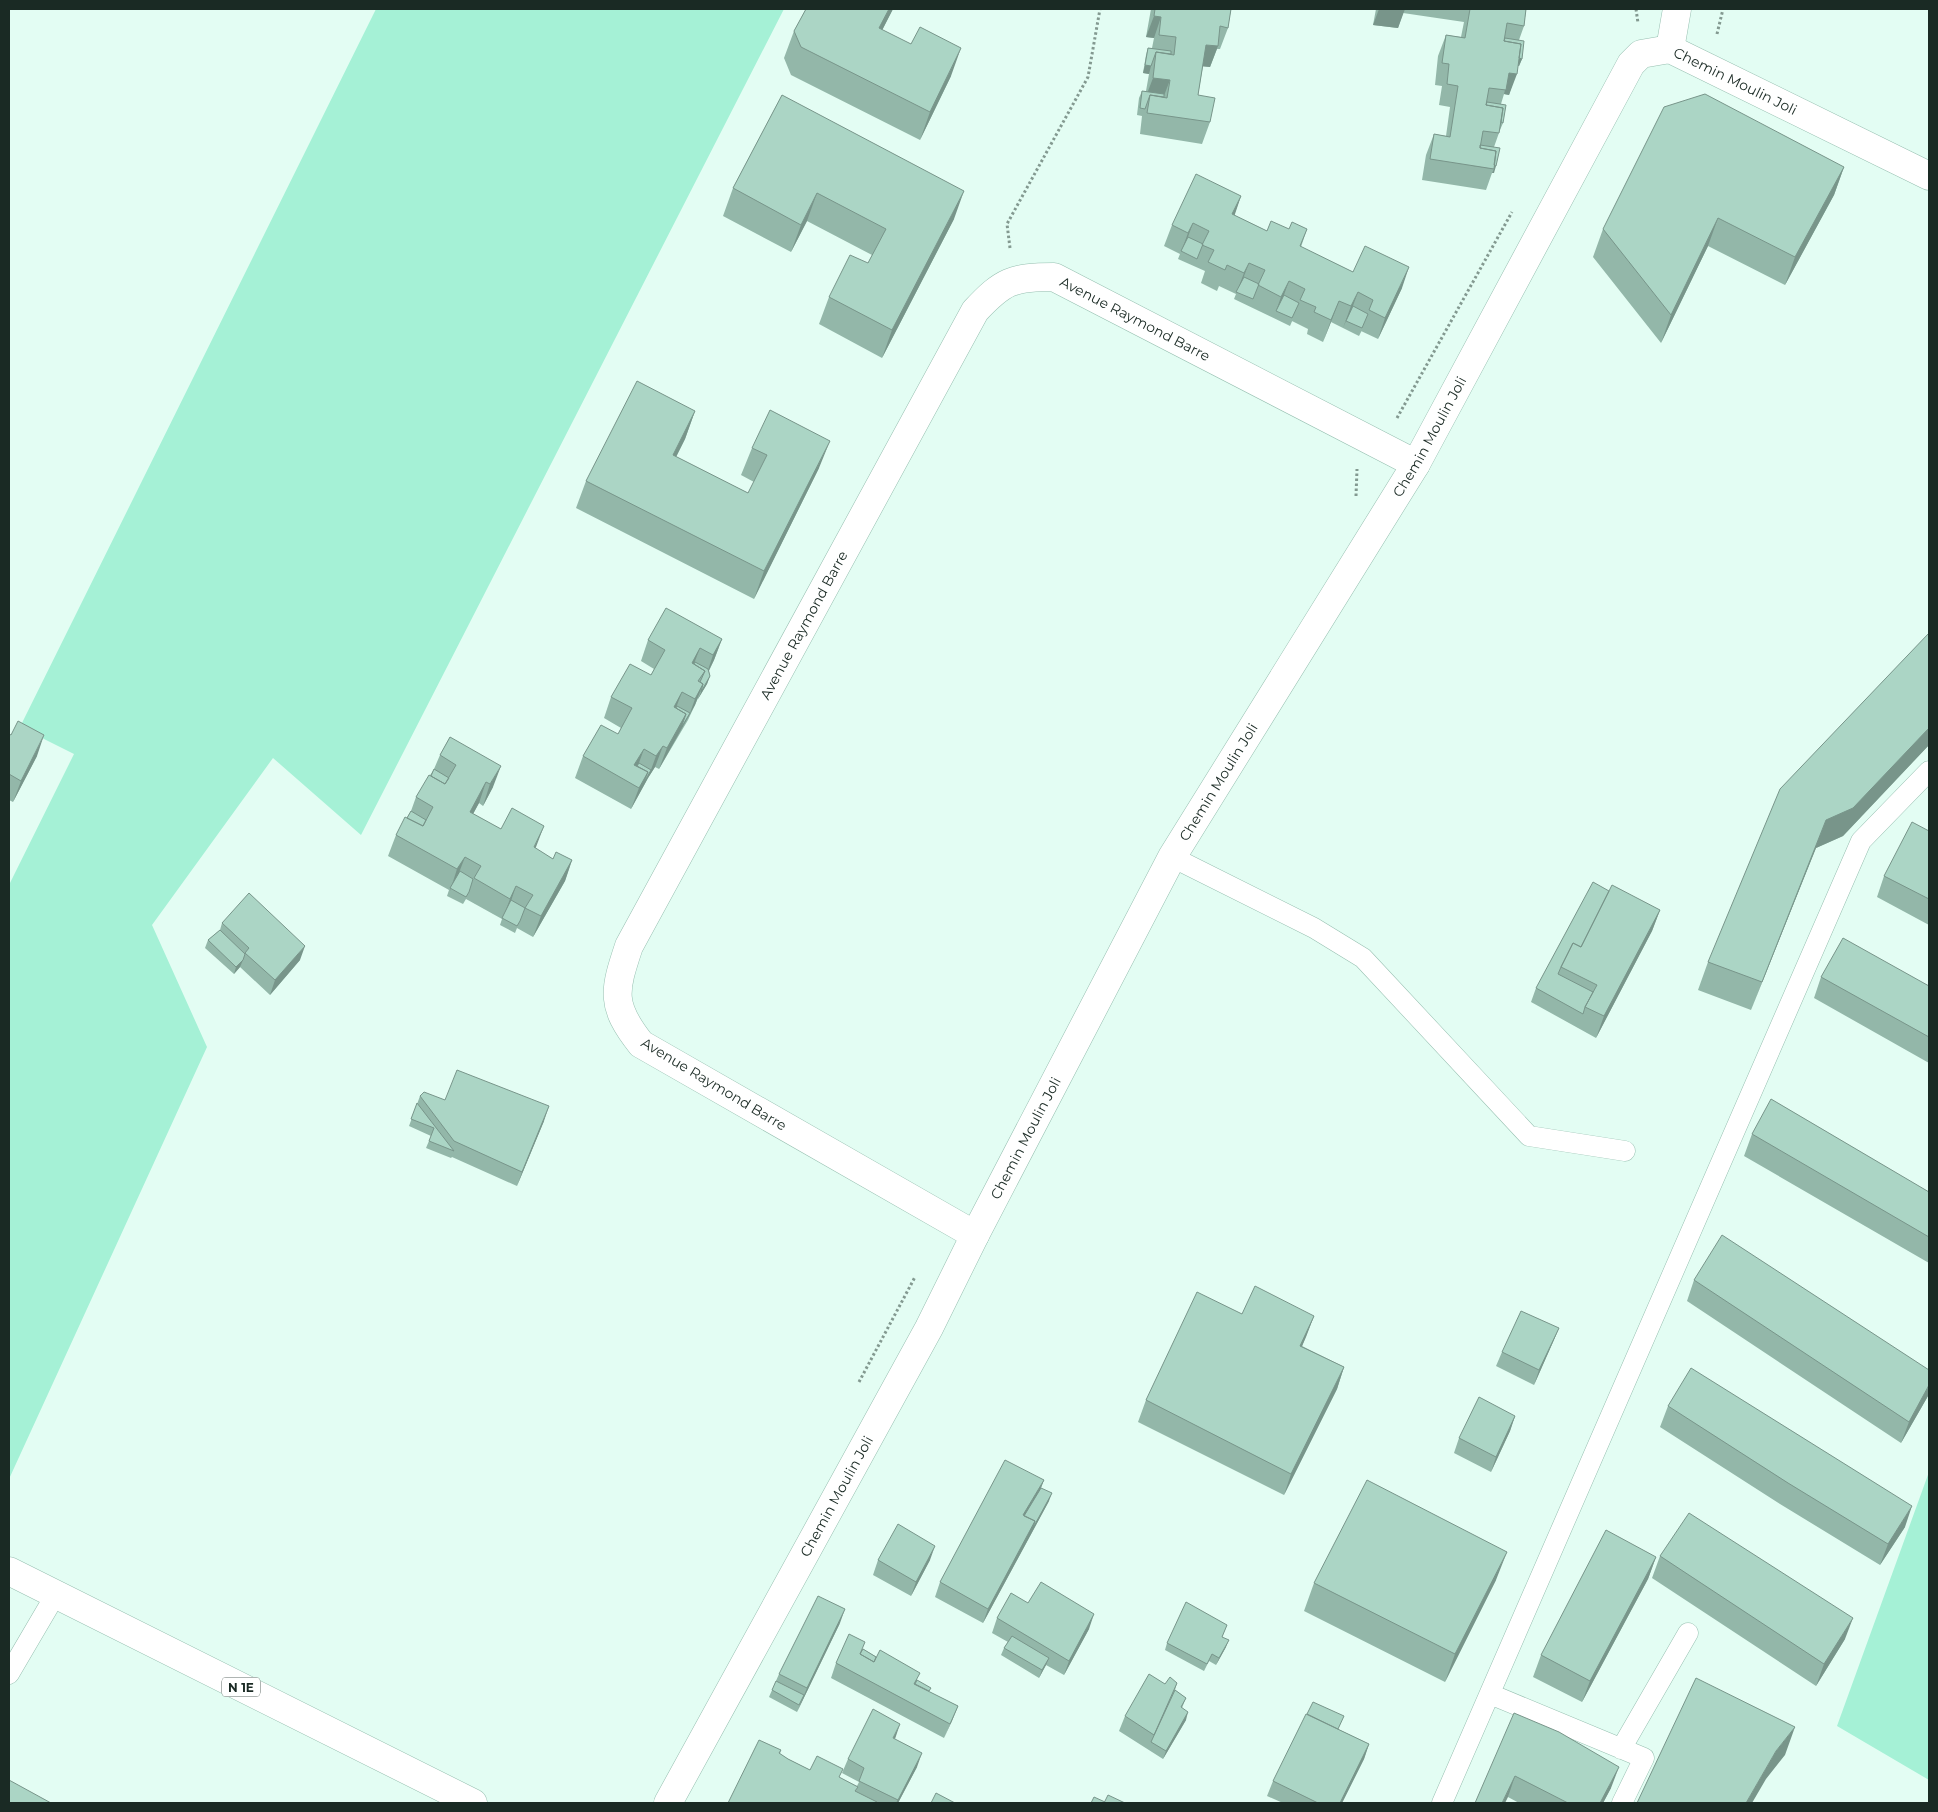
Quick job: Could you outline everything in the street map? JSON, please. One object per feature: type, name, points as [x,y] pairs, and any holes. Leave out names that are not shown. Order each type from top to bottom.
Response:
[{"type":"street","points":[[1670,49],[1677,9]]},
{"type":"street","name":"Chemin Moulin Joli","points":[[668,1803],[929,1328],[975,1235],[1172,857],[1416,464],[1631,64],[1641,54],[1670,49],[1929,176]]},
{"type":"street","name":"Avenue Raymond Barre","points":[[975,1235],[641,1044],[624,1023],[617,1001],[619,974],[628,946],[975,311],[997,288],[1014,280],[1023,277],[1054,276],[1416,464]]},
{"type":"street","name":"N 1E","points":[[9,1571],[473,1803]]},
{"type":"lane","points":[[1442,1803],[1861,841],[1929,771]]},
{"type":"lane","points":[[1172,857],[1314,928],[1363,958],[1529,1136],[1625,1151]]},
{"type":"lane","points":[[9,1674],[56,1594]]},
{"type":"lane","points":[[1621,1749],[1688,1633]]},
{"type":"lane","points":[[1490,1694],[1644,1758],[1622,1803]]},
{"type":"path","points":[[1014,280],[1006,224],[1088,77],[1100,9]]},
{"type":"path","points":[[1717,34],[1723,9]]},
{"type":"green space","points":[[376,9],[784,9],[361,835],[273,758],[152,925],[207,1047],[9,1479],[9,885],[74,754],[20,727]]},
{"type":"green space","points":[[1929,1472],[1929,1780],[1837,1726]]},
{"type":"building","points":[[806,9],[889,9],[879,28],[911,44],[920,27],[961,48],[930,112],[801,47],[794,31]]},
{"type":"building","points":[[1155,9],[1231,9],[1228,28],[1220,26],[1218,46],[1206,45],[1198,95],[1215,98],[1210,122],[1147,113],[1150,95],[1167,98],[1170,80],[1153,78],[1156,52],[1174,55],[1176,37],[1159,35],[1161,17],[1154,16]]},
{"type":"building","points":[[1470,9],[1526,9],[1524,26],[1507,23],[1504,41],[1521,44],[1517,74],[1509,73],[1506,90],[1489,88],[1486,105],[1503,108],[1499,133],[1483,131],[1480,148],[1496,151],[1494,169],[1430,159],[1434,134],[1450,137],[1458,86],[1447,84],[1449,64],[1442,63],[1446,35],[1465,38]]},
{"type":"building","points":[[1505,38],[1524,41],[1522,59],[1519,58],[1521,44],[1504,41]]},
{"type":"building","points":[[1148,48],[1171,51],[1171,54],[1156,52],[1151,66],[1145,65]]},
{"type":"building","points":[[1142,91],[1164,94],[1164,97],[1150,95],[1145,109],[1140,108]]},
{"type":"building","points":[[1705,94],[1844,167],[1795,257],[1718,218],[1671,315],[1603,229],[1664,107]]},
{"type":"building","points":[[782,95],[964,191],[892,330],[829,297],[850,255],[868,263],[886,229],[817,193],[801,225],[733,188]]},
{"type":"building","points":[[1487,102],[1506,105],[1503,123],[1501,122],[1503,108],[1486,105]]},
{"type":"building","points":[[1480,145],[1500,148],[1496,166],[1494,165],[1496,151],[1480,148]]},
{"type":"building","points":[[1196,174],[1241,196],[1232,214],[1267,231],[1271,221],[1289,229],[1292,222],[1307,229],[1300,246],[1353,272],[1365,246],[1409,267],[1385,318],[1369,310],[1373,300],[1358,292],[1351,306],[1339,301],[1331,320],[1314,312],[1316,307],[1300,300],[1305,289],[1289,281],[1281,297],[1258,285],[1265,270],[1249,263],[1244,273],[1227,265],[1225,270],[1208,262],[1214,250],[1202,245],[1209,231],[1193,223],[1188,233],[1172,225]]},
{"type":"building","points":[[1188,237],[1203,244],[1197,259],[1181,251]]},
{"type":"building","points":[[1244,277],[1259,284],[1253,299],[1236,292]]},
{"type":"building","points":[[1284,295],[1299,303],[1292,318],[1276,311]]},
{"type":"building","points":[[1353,306],[1368,314],[1362,328],[1346,321]]},
{"type":"building","points":[[637,381],[695,411],[673,455],[748,493],[767,455],[752,448],[770,410],[830,441],[764,571],[586,481]]},
{"type":"building","points":[[666,608],[722,639],[713,655],[700,648],[692,663],[705,671],[698,681],[703,684],[695,699],[682,692],[674,707],[686,714],[667,748],[663,746],[656,756],[644,749],[634,765],[648,772],[639,788],[583,756],[601,725],[618,734],[632,708],[611,697],[630,664],[651,675],[665,650],[648,640]]},
{"type":"building","points":[[1929,633],[1929,728],[1853,808],[1826,820],[1762,982],[1708,962],[1780,789]]},
{"type":"building","points":[[695,662],[708,669],[710,676],[701,692],[703,684],[700,682],[705,671],[694,664]]},
{"type":"building","points":[[677,706],[690,713],[681,728],[686,714],[676,708]]},
{"type":"building","points":[[18,721],[44,735],[21,781],[9,774],[9,734],[11,735]]},
{"type":"building","points":[[450,737],[501,766],[490,784],[486,782],[470,812],[501,829],[512,808],[544,826],[534,847],[553,859],[556,852],[572,860],[541,916],[525,908],[533,895],[516,886],[510,899],[474,878],[481,866],[465,857],[457,869],[396,835],[405,817],[423,826],[433,807],[416,797],[429,775],[445,784],[456,765],[440,755]]},
{"type":"building","points":[[639,763],[651,770],[642,786],[648,772],[637,766]]},
{"type":"building","points":[[434,769],[449,778],[445,784],[431,776]]},
{"type":"building","points":[[411,811],[426,820],[423,826],[407,818]]},
{"type":"building","points":[[1912,822],[1929,831],[1929,899],[1884,876]]},
{"type":"building","points":[[460,871],[473,879],[466,897],[450,888]]},
{"type":"building","points":[[1593,882],[1609,891],[1581,947],[1573,943],[1558,974],[1593,992],[1583,1014],[1536,988]]},
{"type":"building","points":[[1612,885],[1660,910],[1604,1016],[1585,1007],[1597,985],[1561,967],[1573,943],[1581,947]]},
{"type":"building","points":[[249,893],[305,946],[275,980],[245,953],[249,948],[222,923]]},
{"type":"building","points":[[511,900],[525,908],[517,926],[502,918]]},
{"type":"building","points":[[220,930],[245,954],[243,960],[236,967],[208,940]]},
{"type":"building","points":[[1843,938],[1929,986],[1929,1037],[1821,977]]},
{"type":"building","points":[[457,1070],[549,1106],[522,1172],[454,1141],[420,1096],[424,1092],[445,1100]]},
{"type":"building","points":[[1771,1099],[1929,1192],[1929,1237],[1752,1134]]},
{"type":"building","points":[[417,1103],[454,1151],[429,1141],[434,1128],[411,1119]]},
{"type":"building","points":[[1722,1235],[1929,1370],[1929,1385],[1909,1422],[1694,1280]]},
{"type":"building","points":[[1255,1286],[1314,1316],[1300,1346],[1344,1367],[1291,1474],[1146,1400],[1197,1292],[1242,1314]]},
{"type":"building","points":[[1521,1311],[1559,1328],[1539,1370],[1502,1352]]},
{"type":"building","points":[[1691,1368],[1912,1506],[1888,1544],[1668,1406]]},
{"type":"building","points":[[1479,1397],[1515,1416],[1496,1457],[1459,1438]]},
{"type":"building","points":[[1005,1460],[1044,1480],[1023,1515],[1035,1521],[988,1609],[940,1582]]},
{"type":"building","points":[[1367,1480],[1507,1552],[1455,1654],[1314,1583]]},
{"type":"building","points":[[1041,1488],[1052,1493],[1033,1528],[1035,1521],[1024,1516]]},
{"type":"building","points":[[1689,1513],[1853,1618],[1824,1664],[1660,1556]]},
{"type":"building","points":[[898,1524],[935,1546],[916,1582],[878,1560]]},
{"type":"building","points":[[1606,1530],[1656,1557],[1590,1681],[1541,1655]]},
{"type":"building","points":[[1041,1582],[1094,1614],[1069,1661],[997,1618],[1011,1593],[1028,1603]]},
{"type":"building","points":[[818,1596],[845,1609],[807,1688],[779,1674]]},
{"type":"building","points":[[1186,1602],[1227,1625],[1222,1637],[1229,1640],[1219,1658],[1212,1654],[1207,1664],[1167,1643]]},
{"type":"building","points":[[849,1634],[865,1642],[860,1654],[874,1662],[880,1650],[920,1673],[914,1684],[958,1706],[950,1724],[836,1663]]},
{"type":"building","points":[[1012,1636],[1049,1658],[1042,1670],[1004,1648]]},
{"type":"building","points":[[863,1649],[876,1657],[874,1662],[860,1654]]},
{"type":"building","points":[[1149,1674],[1165,1684],[1170,1677],[1177,1683],[1154,1735],[1125,1716]]},
{"type":"building","points":[[1696,1678],[1795,1727],[1776,1751],[1746,1803],[1637,1803]]},
{"type":"building","points":[[917,1680],[931,1688],[929,1691],[915,1684]]},
{"type":"building","points":[[776,1681],[804,1695],[799,1705],[772,1690]]},
{"type":"building","points":[[1175,1690],[1186,1698],[1181,1707],[1188,1712],[1166,1751],[1151,1742]]},
{"type":"building","points":[[1313,1702],[1344,1716],[1338,1729],[1307,1714]]},
{"type":"building","points":[[873,1709],[900,1724],[893,1738],[922,1753],[898,1800],[859,1781],[864,1768],[848,1759]]},
{"type":"building","points":[[1514,1713],[1559,1732],[1619,1767],[1600,1803],[1568,1803],[1515,1776],[1502,1803],[1475,1803]]},
{"type":"building","points":[[1306,1714],[1369,1744],[1340,1803],[1318,1803],[1273,1781]]},
{"type":"building","points":[[759,1740],[781,1750],[779,1753],[810,1770],[817,1756],[843,1769],[839,1777],[858,1787],[855,1791],[877,1803],[728,1803]]},
{"type":"building","points":[[9,1780],[51,1803],[9,1803]]},
{"type":"building","points":[[936,1793],[955,1803],[931,1803]]},
{"type":"building","points":[[1108,1795],[1125,1803],[1104,1803]]},
{"type":"building","points":[[1094,1797],[1105,1802],[1091,1803]]}]
